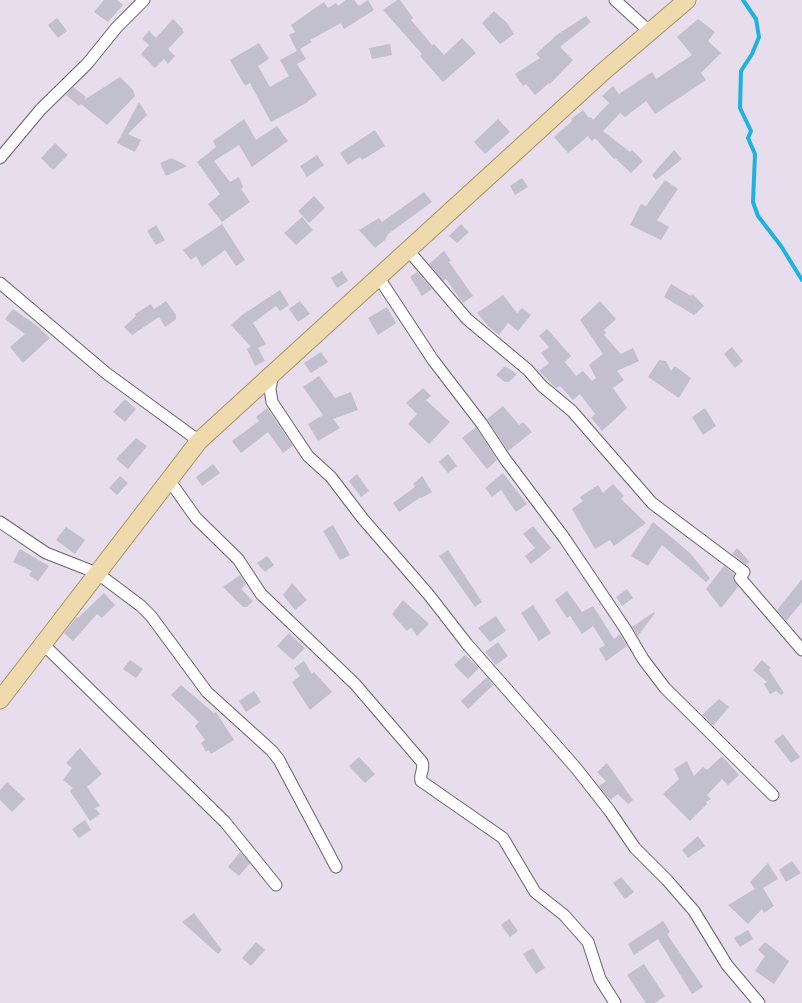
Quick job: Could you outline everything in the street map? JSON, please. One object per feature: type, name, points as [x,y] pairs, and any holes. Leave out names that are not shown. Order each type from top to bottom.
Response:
[{"type":"main road","points":[[0,700],[199,441],[604,71],[687,0]]},
{"type":"street","points":[[0,158],[41,110],[87,64],[117,27],[144,0]]},
{"type":"street","points":[[615,0],[650,32]]},
{"type":"street","points":[[408,250],[467,319],[528,370],[542,386],[572,411],[652,503],[744,572],[740,578],[802,650]]},
{"type":"street","points":[[379,278],[433,360],[482,424],[504,459],[565,539],[626,630],[643,659],[666,688],[773,795]]},
{"type":"street","points":[[0,283],[106,373],[199,441]]},
{"type":"street","points":[[272,374],[270,389],[272,402],[308,456],[331,478],[362,519],[429,595],[467,644],[576,768],[609,810],[635,848],[668,880],[694,911],[727,965],[759,1003]]},
{"type":"street","points":[[169,480],[196,518],[238,559],[261,594],[355,684],[422,762],[424,768],[420,778],[421,781],[503,838],[535,892],[564,915],[588,942],[600,979],[615,1003]]},
{"type":"street","points":[[0,522],[46,553],[97,573],[141,606],[151,616],[208,692],[272,751],[279,760],[336,867]]},
{"type":"street","points":[[43,644],[225,822],[276,885]]},
{"type":"building","points":[[104,0],[117,0],[123,5],[108,22],[94,12]]},
{"type":"building","points":[[346,0],[354,0],[359,6],[368,0],[374,10],[344,29],[341,23],[310,40],[312,42],[300,49],[306,59],[297,64],[317,95],[308,102],[271,122],[250,83],[245,86],[230,60],[259,43],[269,59],[258,66],[270,87],[289,76],[280,60],[297,51],[289,35],[295,32],[291,25],[324,2],[328,8],[336,3],[338,6]]},
{"type":"building","points":[[397,0],[400,0],[413,18],[411,20],[432,45],[434,44],[444,55],[462,38],[476,53],[443,82],[420,56],[422,54],[383,10]]},
{"type":"building","points":[[494,11],[507,23],[514,34],[500,44],[482,23]]},
{"type":"building","points":[[586,16],[591,22],[560,47],[573,60],[550,84],[549,83],[535,95],[526,84],[523,86],[515,74],[540,58],[536,54],[558,34]]},
{"type":"building","points":[[57,18],[67,31],[58,38],[48,25]]},
{"type":"building","points":[[173,19],[184,32],[168,49],[175,56],[168,64],[164,59],[155,68],[141,54],[149,45],[142,39],[149,31],[156,38]]},
{"type":"building","points":[[698,19],[715,32],[708,41],[721,53],[701,73],[706,80],[655,114],[646,101],[625,117],[620,113],[603,131],[630,152],[632,150],[643,161],[631,173],[615,158],[614,159],[595,138],[592,141],[588,136],[568,153],[554,137],[572,121],[571,119],[583,110],[589,118],[591,117],[593,120],[609,103],[602,96],[613,86],[619,94],[652,72],[656,79],[692,55],[677,37]]},
{"type":"building","points":[[390,44],[392,55],[372,59],[369,48]]},
{"type":"building","points":[[120,77],[133,90],[135,96],[107,125],[81,104],[79,106],[66,95],[73,87],[86,97],[84,100]]},
{"type":"building","points":[[139,102],[147,115],[128,134],[141,140],[135,152],[117,143]]},
{"type":"building","points":[[244,119],[256,140],[277,126],[288,141],[252,167],[239,145],[214,161],[230,182],[239,177],[243,187],[241,189],[250,202],[222,222],[208,204],[220,194],[197,162],[216,147],[213,141]]},
{"type":"building","points":[[498,119],[510,132],[485,154],[474,142]]},
{"type":"building","points":[[375,130],[385,146],[362,160],[360,157],[348,165],[340,153]]},
{"type":"building","points":[[55,143],[68,155],[53,170],[41,158]]},
{"type":"building","points":[[674,150],[682,159],[656,180],[652,175]]},
{"type":"building","points":[[317,155],[324,165],[307,177],[300,166]]},
{"type":"building","points":[[172,158],[187,166],[166,176],[160,163]]},
{"type":"building","points":[[522,178],[528,187],[515,195],[510,186]]},
{"type":"building","points":[[665,180],[678,189],[657,220],[669,227],[661,240],[630,225],[641,204],[646,206]]},
{"type":"building","points":[[424,192],[432,202],[388,234],[385,240],[375,248],[359,230],[379,218],[382,222]]},
{"type":"building","points":[[314,196],[325,208],[309,223],[298,211]]},
{"type":"building","points":[[302,217],[313,230],[296,245],[284,233]]},
{"type":"building","points":[[222,224],[245,260],[236,266],[225,250],[202,267],[196,256],[191,260],[183,250]]},
{"type":"building","points":[[461,224],[469,232],[457,243],[449,236]]},
{"type":"building","points":[[156,225],[165,240],[156,245],[147,231]]},
{"type":"building","points":[[444,251],[451,261],[449,262],[473,296],[463,303],[446,279],[443,281],[429,264]]},
{"type":"building","points":[[342,271],[348,281],[337,288],[331,278]]},
{"type":"building","points":[[417,272],[432,289],[422,296],[410,277]]},
{"type":"building","points":[[671,284],[691,296],[693,294],[704,306],[694,315],[664,297]]},
{"type":"building","points":[[280,290],[289,305],[280,311],[276,306],[253,323],[266,344],[258,348],[265,361],[255,366],[247,349],[251,347],[231,325],[242,315]]},
{"type":"building","points":[[503,295],[517,313],[522,308],[531,315],[518,331],[508,323],[499,335],[488,326],[477,313]]},
{"type":"building","points":[[166,301],[176,315],[176,319],[165,327],[159,317],[132,335],[124,327],[136,316],[135,314],[151,304],[154,309]]},
{"type":"building","points":[[300,301],[310,314],[298,322],[289,309]]},
{"type":"building","points":[[600,301],[616,319],[604,330],[606,333],[604,335],[621,354],[633,348],[639,361],[617,371],[624,380],[613,388],[627,408],[602,431],[591,418],[595,414],[580,394],[573,400],[560,386],[556,388],[539,371],[549,363],[541,353],[549,347],[539,336],[547,329],[571,356],[565,362],[576,376],[583,371],[592,381],[596,378],[589,365],[603,354],[580,320]]},
{"type":"building","points":[[387,307],[396,323],[378,335],[368,318]]},
{"type":"building","points":[[13,309],[36,325],[50,338],[23,363],[10,347],[25,334],[5,319]]},
{"type":"building","points":[[732,347],[743,361],[735,368],[724,354]]},
{"type":"building","points":[[321,352],[328,362],[311,373],[304,363]]},
{"type":"building","points":[[659,360],[666,361],[671,371],[675,366],[691,378],[679,398],[648,377]]},
{"type":"building","points":[[505,366],[517,374],[509,382],[505,382],[496,375]]},
{"type":"building","points":[[319,376],[335,398],[351,392],[358,410],[333,419],[340,428],[318,441],[308,424],[323,415],[303,387]]},
{"type":"building","points":[[423,388],[431,396],[426,400],[450,422],[429,444],[408,424],[417,414],[406,403]]},
{"type":"building","points":[[125,399],[136,409],[125,422],[113,412]]},
{"type":"building","points":[[503,406],[519,425],[523,422],[532,432],[508,451],[487,419]]},
{"type":"building","points":[[267,408],[293,446],[283,453],[268,432],[241,453],[232,441],[259,421],[256,417]]},
{"type":"building","points":[[705,408],[716,426],[703,435],[692,417]]},
{"type":"building","points":[[476,427],[497,460],[487,469],[462,438]]},
{"type":"building","points":[[136,438],[147,446],[128,469],[116,459]]},
{"type":"building","points":[[448,454],[457,466],[448,473],[439,462]]},
{"type":"building","points":[[213,464],[220,473],[202,486],[196,477]]},
{"type":"building","points":[[503,473],[527,504],[516,512],[501,490],[492,497],[485,488]]},
{"type":"building","points":[[357,474],[369,491],[361,497],[349,481]]},
{"type":"building","points":[[120,476],[128,483],[117,495],[109,488]]},
{"type":"building","points":[[422,476],[432,492],[421,497],[399,512],[393,503],[415,487],[413,484]]},
{"type":"building","points":[[613,484],[624,496],[621,499],[646,523],[614,546],[610,540],[595,549],[572,509],[583,501],[580,497],[598,485],[603,493]]},
{"type":"building","points":[[653,522],[690,553],[710,578],[706,582],[662,545],[648,566],[631,556]]},
{"type":"building","points":[[333,525],[350,555],[340,560],[323,531]]},
{"type":"building","points":[[533,526],[551,548],[531,564],[525,556],[535,548],[523,534]]},
{"type":"building","points":[[66,527],[85,540],[75,554],[56,540]]},
{"type":"building","points":[[737,548],[750,562],[746,565],[732,554]]},
{"type":"building","points":[[20,549],[49,566],[38,581],[29,575],[32,571],[13,562]]},
{"type":"building","points":[[448,550],[482,602],[475,607],[439,556]]},
{"type":"building","points":[[267,556],[274,565],[265,572],[257,563]]},
{"type":"building","points":[[724,566],[734,574],[733,579],[738,587],[721,608],[706,589]]},
{"type":"building","points":[[240,575],[246,584],[241,589],[253,601],[247,607],[243,607],[223,587]]},
{"type":"building","points":[[802,579],[802,602],[786,621],[777,610]]},
{"type":"building","points":[[292,583],[307,600],[295,610],[283,595]]},
{"type":"building","points":[[627,589],[633,598],[622,606],[616,597]]},
{"type":"building","points":[[567,591],[582,612],[593,606],[614,639],[620,634],[627,646],[606,661],[599,649],[605,645],[593,626],[582,634],[570,616],[567,618],[555,600]]},
{"type":"building","points":[[104,593],[115,605],[102,618],[97,614],[73,641],[64,633],[77,617],[78,618]]},
{"type":"building","points":[[403,600],[429,624],[417,636],[411,627],[407,631],[392,614]]},
{"type":"building","points":[[533,605],[551,633],[539,641],[521,613]]},
{"type":"building","points":[[654,612],[655,613],[638,636],[632,627]]},
{"type":"building","points":[[496,616],[506,631],[490,642],[478,628]]},
{"type":"building","points":[[289,633],[305,648],[293,660],[277,646]]},
{"type":"building","points":[[498,642],[508,656],[496,665],[485,652]]},
{"type":"building","points":[[465,655],[479,668],[468,679],[454,665]]},
{"type":"building","points":[[130,660],[143,669],[136,678],[123,669]]},
{"type":"building","points":[[762,660],[771,668],[769,670],[784,693],[781,695],[776,691],[770,694],[764,684],[767,682],[753,670]]},
{"type":"building","points":[[304,661],[312,674],[314,672],[332,692],[310,710],[292,682],[300,676],[294,668]]},
{"type":"building","points":[[487,677],[493,685],[468,709],[461,701]]},
{"type":"building","points":[[181,685],[214,713],[216,712],[234,740],[211,754],[209,750],[206,752],[201,743],[205,740],[195,726],[199,722],[171,695]]},
{"type":"building","points":[[254,691],[261,702],[246,712],[239,701]]},
{"type":"building","points":[[719,699],[729,707],[713,726],[702,715]]},
{"type":"building","points":[[783,734],[800,757],[791,763],[774,741]]},
{"type":"building","points":[[80,748],[102,774],[87,787],[100,806],[95,808],[100,814],[90,821],[70,791],[73,788],[63,780],[72,768],[66,763]]},
{"type":"building","points":[[722,756],[739,775],[728,785],[722,779],[707,795],[711,799],[706,802],[707,804],[690,821],[663,794],[679,779],[674,769],[687,761],[694,776],[703,767],[707,770]]},
{"type":"building","points":[[359,757],[375,774],[365,783],[349,766]]},
{"type":"building","points":[[607,763],[633,800],[628,804],[618,794],[610,800],[599,786],[606,781],[597,772]]},
{"type":"building","points":[[7,782],[25,799],[12,812],[0,800],[0,790]]},
{"type":"building","points":[[85,820],[91,830],[79,838],[72,829]]},
{"type":"building","points":[[698,836],[705,846],[688,858],[682,850]]},
{"type":"building","points":[[240,852],[250,863],[239,876],[228,867]]},
{"type":"building","points":[[792,861],[801,873],[786,882],[779,870]]},
{"type":"building","points":[[768,863],[778,879],[763,888],[774,906],[764,913],[762,909],[748,924],[728,905],[755,889],[750,882]]},
{"type":"building","points":[[621,877],[634,892],[625,899],[613,883]]},
{"type":"building","points":[[194,913],[222,950],[218,954],[182,922]]},
{"type":"building","points":[[509,919],[518,931],[510,937],[501,925]]},
{"type":"building","points":[[663,921],[670,932],[667,934],[703,987],[692,994],[658,939],[634,955],[628,944]]},
{"type":"building","points":[[748,930],[753,939],[740,947],[734,938]]},
{"type":"building","points":[[256,942],[265,950],[251,966],[242,958]]},
{"type":"building","points":[[765,942],[789,961],[774,984],[755,971],[765,956],[758,950]]},
{"type":"building","points":[[533,948],[545,968],[536,974],[523,954]]},
{"type":"building","points":[[644,964],[665,996],[655,1003],[646,1003],[627,975]]},
{"type":"waterway","points":[[743,0],[756,19],[759,37],[752,54],[741,71],[740,108],[751,131],[748,138],[755,154],[753,202],[758,216],[781,246],[802,280]]}]
